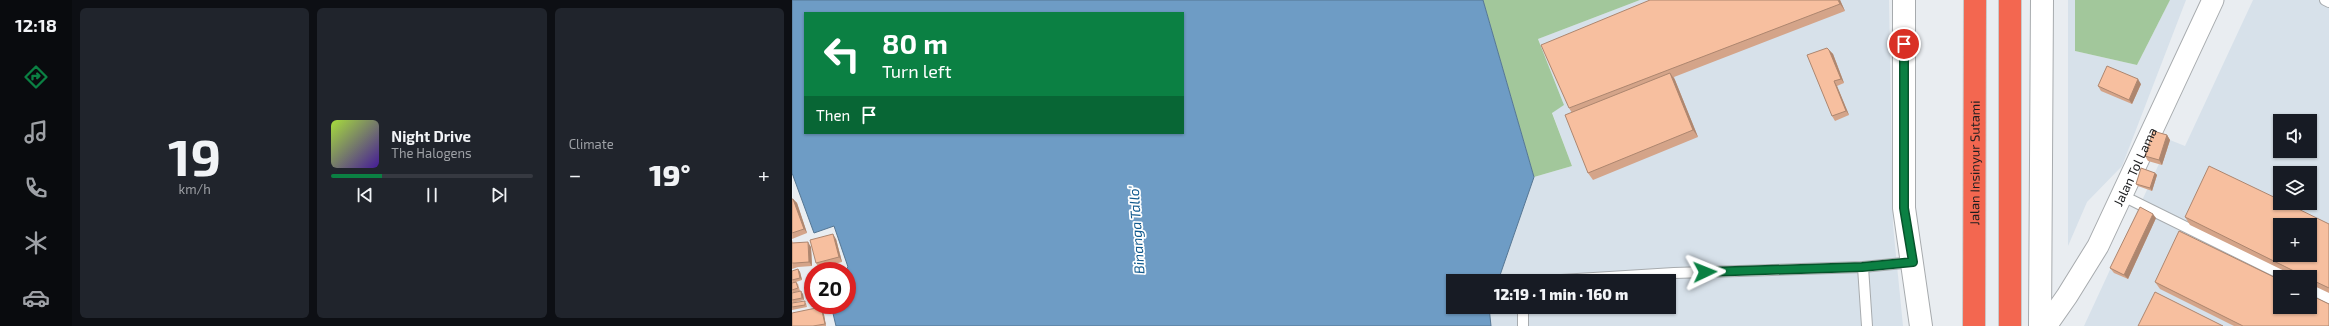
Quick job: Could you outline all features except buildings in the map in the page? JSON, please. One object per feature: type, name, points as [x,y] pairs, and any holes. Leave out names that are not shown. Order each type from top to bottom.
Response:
[{"type":"highway","name":"Jalan Insinyur Sutami","points":[[1974,326],[1975,0]]},
{"type":"highway","points":[[2010,0],[2010,326]]},
{"type":"street","points":[[1904,0],[1904,208],[1913,262],[1921,326]]},
{"type":"street","points":[[2040,326],[2042,0]]},
{"type":"street","name":"Jalan Tol Lama","points":[[2046,326],[2067,296],[2094,252],[2213,0]]},
{"type":"lane","points":[[2325,0],[2329,2]]},
{"type":"lane","points":[[2121,195],[2273,270]]},
{"type":"lane","points":[[1658,274],[1862,267],[1913,262]]},
{"type":"lane","points":[[1862,267],[1867,326]]},
{"type":"lane","points":[[2317,292],[2329,298]]},
{"type":"lane","points":[[1523,314],[1524,326]]},
{"type":"shaded area","points":[[1640,0],[1889,0],[1893,225],[1903,326],[1491,326],[1490,314],[1676,314],[1676,274],[1500,274],[1534,177],[1572,166],[1552,112],[1564,105],[1538,39]]},
{"type":"shaded area","points":[[2068,0],[2075,0],[2075,51],[2137,65],[2170,0],[2186,0],[2122,166],[2087,202],[2068,246]]},
{"type":"shaded area","points":[[2253,0],[2329,0],[2329,326],[2084,326],[2170,140],[2185,146]]},
{"type":"green space","points":[[1483,0],[1640,0],[1538,39],[1564,105],[1552,113],[1572,166],[1534,177]]},
{"type":"green space","points":[[2075,0],[2170,0],[2137,65],[2075,51]]},
{"type":"water","name":"Binanga Tallo'","points":[[792,0],[1483,0],[1534,177],[1500,274],[1446,274],[1446,314],[1490,314],[1491,326],[836,326],[833,314],[856,314],[856,262],[846,262],[834,226],[814,233],[792,173]]},
{"type":"route","points":[[1705,272],[1886,266],[1913,262],[1904,208],[1904,44]]}]
